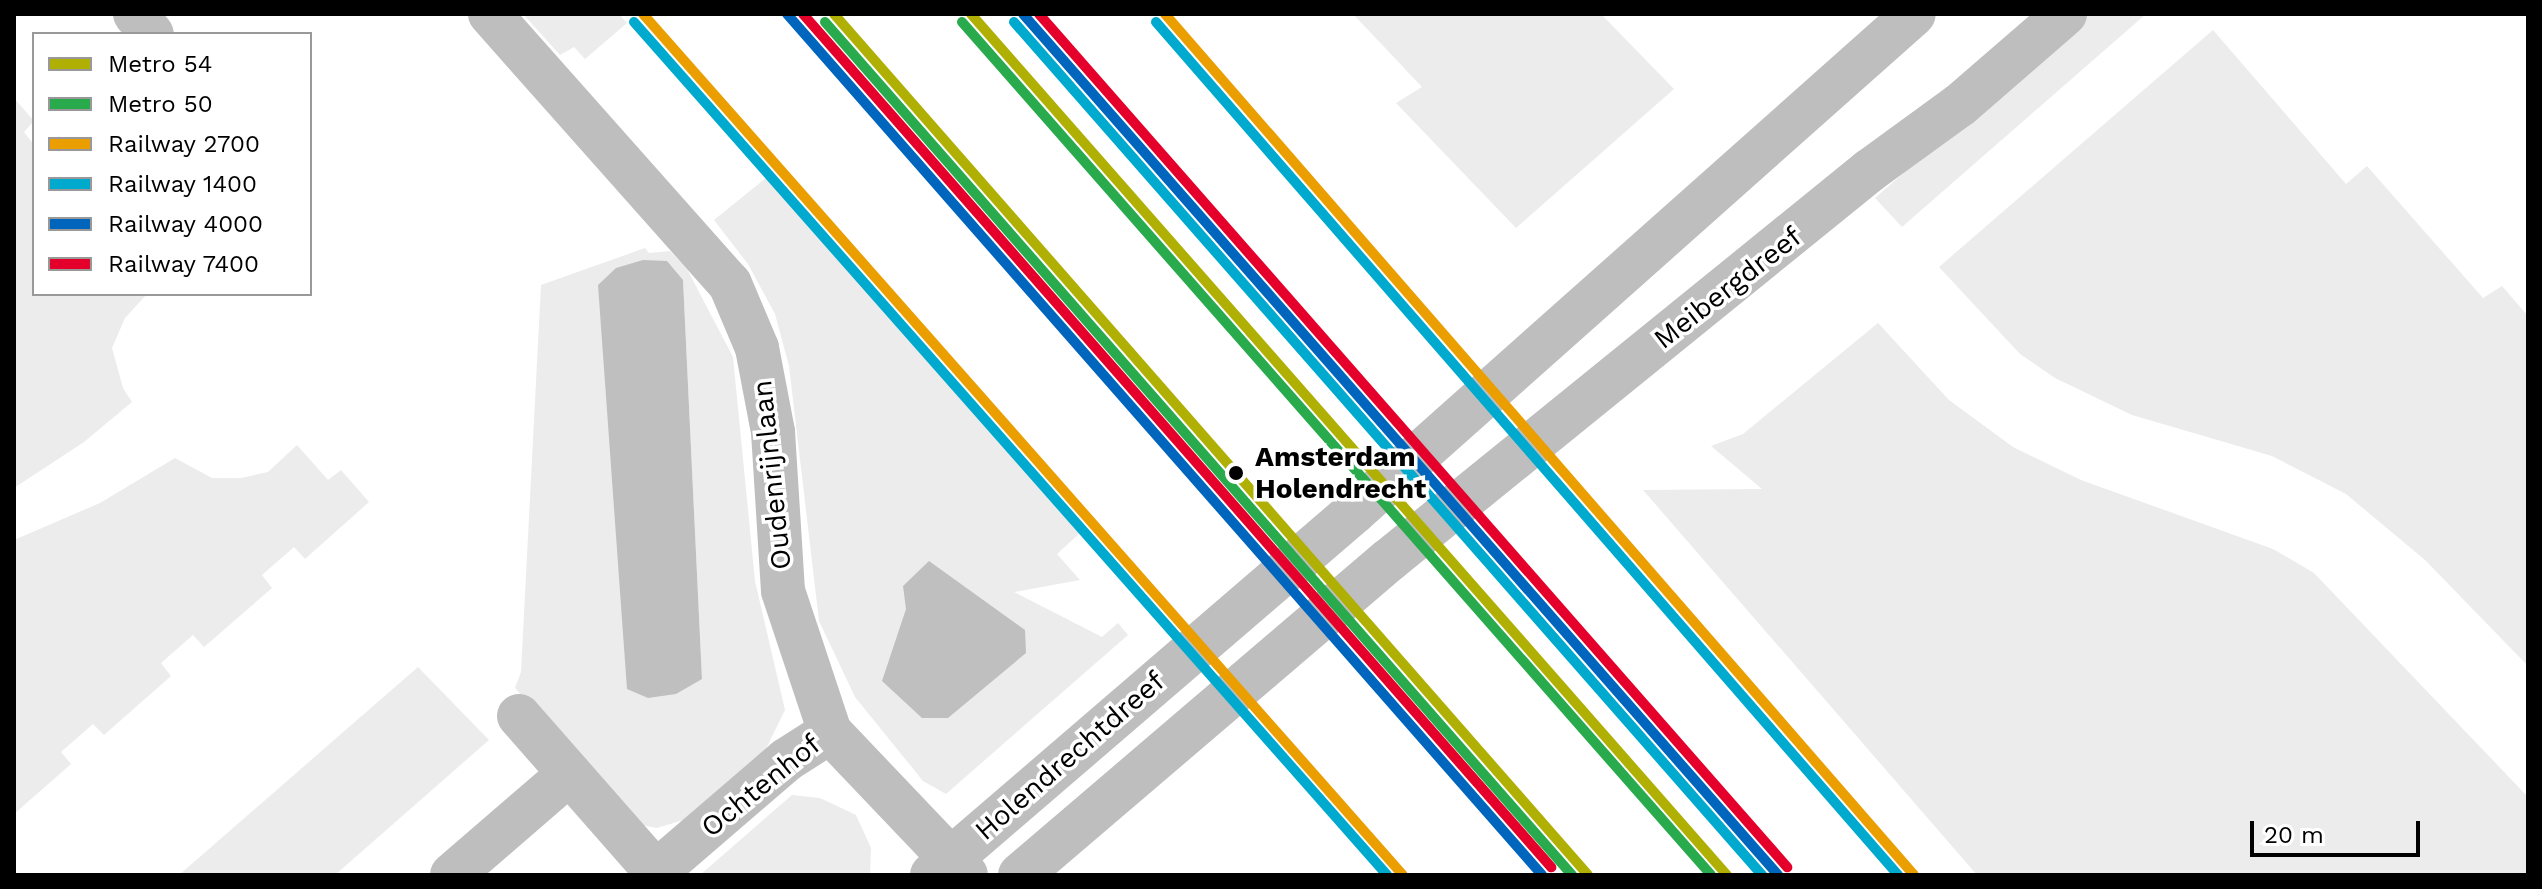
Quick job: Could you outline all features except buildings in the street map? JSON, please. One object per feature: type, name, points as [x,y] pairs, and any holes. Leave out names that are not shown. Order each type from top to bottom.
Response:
[{"type":"main road","points":[[135,14],[150,32]]},
{"type":"main road","name":"Oudenrijnlaan","points":[[490,14],[730,284],[757,348],[773,432],[783,591],[830,732],[949,870]]},
{"type":"main road","name":"Holendrechtdreef","points":[[949,870],[1914,14]]},
{"type":"main road","name":"Meibergdreef","points":[[1389,560],[1869,171],[1960,105],[2065,14]]},
{"type":"main road","name":"Holendrechtdreef","points":[[1020,875],[1389,560]]},
{"type":"main road","name":"Ochtenhof","points":[[519,716],[654,874],[786,760],[830,732]]},
{"type":"main road","points":[[452,875],[569,774]]},
{"type":"shaded area","points":[[523,14],[619,14],[627,23],[585,59],[574,47],[560,55]]},
{"type":"shaded area","points":[[1353,14],[1601,14],[1674,89],[1516,228],[1396,103],[1422,87]]},
{"type":"shaded area","points":[[2085,14],[2146,14],[1902,227],[1875,198]]},
{"type":"shaded area","points":[[2213,30],[2346,184],[2367,166],[2483,298],[2502,286],[2528,316],[2528,666],[2425,560],[2346,494],[2272,456],[2132,415],[2055,378],[2020,354],[1939,267]]},
{"type":"shaded area","points":[[14,98],[32,119],[24,132],[32,142],[32,296],[145,296],[125,318],[112,348],[123,388],[132,402],[84,442],[14,488]]},
{"type":"shaded area","points":[[766,178],[1080,533],[1057,554],[1080,580],[1014,592],[1102,637],[1118,623],[1128,635],[946,794],[923,781],[855,697],[819,621],[789,366],[775,314],[748,264],[714,220]]},
{"type":"shaded area","points":[[645,248],[649,253],[670,251],[687,269],[733,357],[755,581],[785,710],[764,753],[690,818],[657,828],[641,825],[515,688],[521,672],[541,285]],"holes":[[[683,280],[702,678],[676,694]]]},
{"type":"shaded area","points":[[643,260],[667,261],[683,280],[702,679],[676,694],[648,698],[627,689],[598,285],[616,268]]},
{"type":"shaded area","points":[[1878,323],[1949,400],[2013,447],[2081,480],[2273,549],[2314,573],[2528,797],[2528,875],[1977,875],[1643,490],[1762,489],[1711,446],[1743,434]]},
{"type":"shaded area","points":[[297,445],[328,480],[341,470],[369,502],[305,559],[294,547],[262,575],[272,588],[204,647],[193,635],[161,663],[171,676],[104,735],[93,724],[61,752],[71,764],[14,814],[14,540],[100,503],[175,458],[212,478],[241,478],[268,472]]},
{"type":"shaded area","points":[[929,561],[1025,630],[1026,653],[948,718],[922,718],[882,681],[906,609],[903,586]]},
{"type":"shaded area","points":[[418,667],[489,740],[335,875],[179,875]]},
{"type":"shaded area","points":[[792,795],[820,798],[856,815],[871,848],[870,875],[700,875]]},
{"type":"metro line","name":"54","points":[[834,14],[1588,875]]},
{"type":"metro line","name":"54","points":[[971,14],[1727,875]]},
{"type":"metro line","name":"50","points":[[825,22],[1572,875]]},
{"type":"metro line","name":"50","points":[[962,22],[1711,875]]},
{"type":"rail line","name":"2700","points":[[643,14],[1403,875]]},
{"type":"rail line","name":"4000","points":[[787,14],[1542,875]]},
{"type":"rail line","name":"7400","points":[[803,14],[1551,867]]},
{"type":"rail line","name":"4000","points":[[1023,14],[1778,875]]},
{"type":"rail line","name":"7400","points":[[1039,14],[1787,867]]},
{"type":"rail line","name":"2700","points":[[1165,14],[1914,875]]},
{"type":"rail line","name":"1400","points":[[634,22],[1387,875]]},
{"type":"rail line","name":"1400","points":[[1014,22],[1762,875]]},
{"type":"rail line","name":"1400","points":[[1156,22],[1898,875]]},
{"type":"place","name":"Amsterdam Holendrecht","points":[[1236,473]]}]
